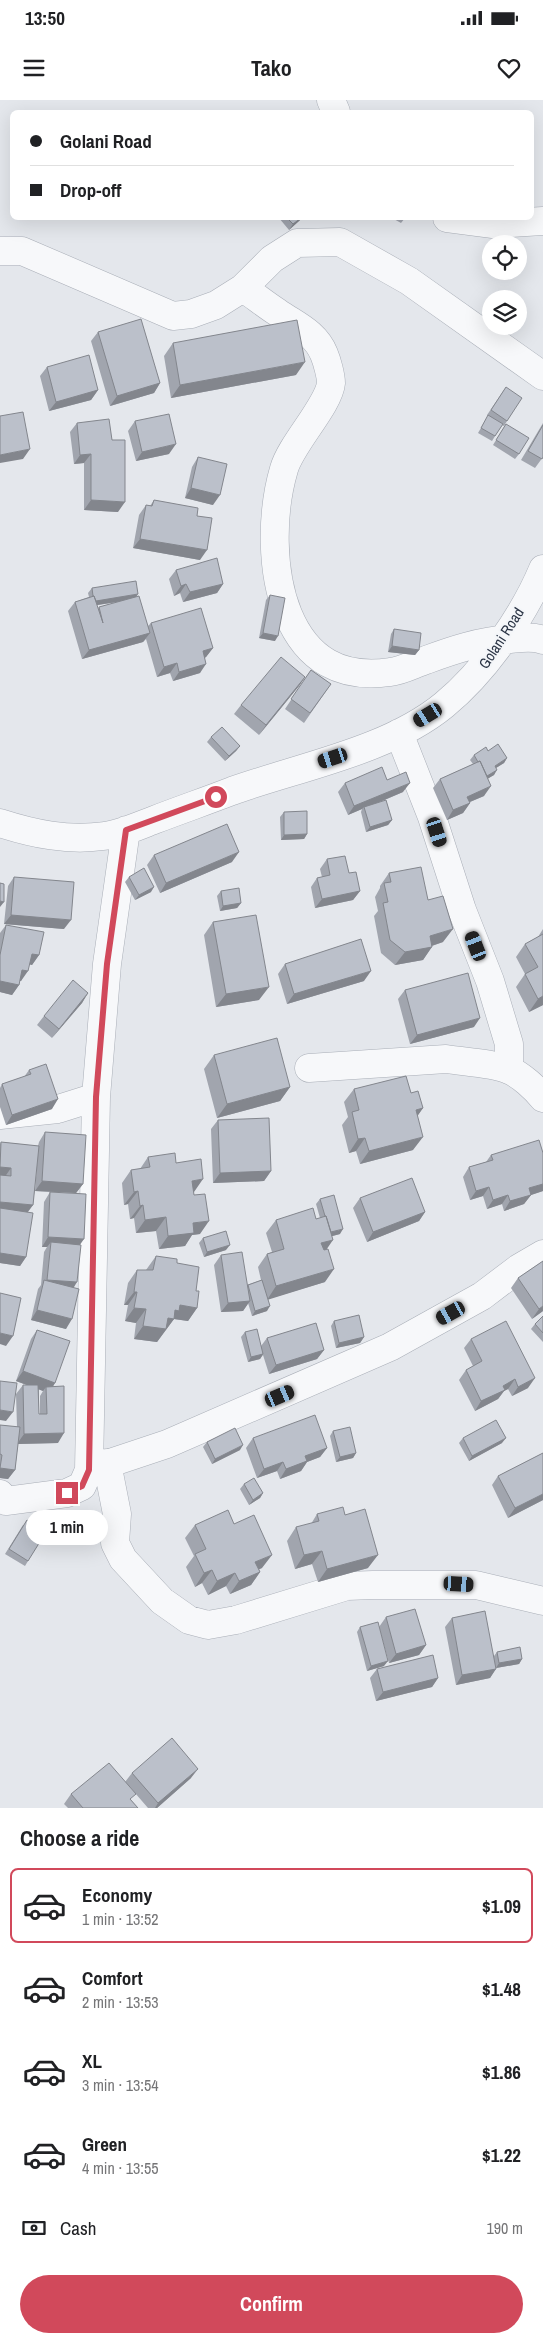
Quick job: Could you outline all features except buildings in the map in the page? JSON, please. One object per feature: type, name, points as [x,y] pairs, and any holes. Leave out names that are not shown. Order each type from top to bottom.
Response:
[{"type":"street","points":[[462,220],[493,224],[543,221]]},
{"type":"street","points":[[0,252],[22,252],[173,316],[191,314],[216,305],[244,288],[272,259],[297,243],[340,242],[409,280],[543,376]]},
{"type":"street","points":[[244,288],[279,314],[308,330],[324,354],[331,384],[323,403],[284,469],[274,530],[278,577],[288,612],[297,634],[313,653],[334,667],[363,674],[392,672],[465,646],[504,639],[537,637],[543,640]]},
{"type":"street","name":"Golani Road","points":[[0,823],[48,836],[83,839],[106,836],[234,790],[350,753],[399,733],[443,706],[479,672],[504,639],[543,569]]},
{"type":"street","points":[[399,733],[432,817],[462,910],[490,981],[509,1044],[509,1070]]},
{"type":"street","points":[[126,830],[107,964],[96,1097],[98,1466],[117,1514],[115,1543],[123,1559],[162,1600],[189,1620],[208,1625],[236,1620],[347,1586],[476,1585],[543,1601]]},
{"type":"street","points":[[309,1068],[446,1060],[509,1070],[536,1089],[543,1098]]},
{"type":"street","points":[[0,1115],[58,1109],[96,1097]]},
{"type":"street","points":[[0,1494],[6,1501],[67,1493],[82,1486],[98,1466],[167,1444],[390,1348],[482,1296],[519,1268],[543,1254]]},
{"type":"route","points":[[67,1493],[82,1486],[89,1470],[96,1097],[107,964],[126,830],[216,797]]}]
